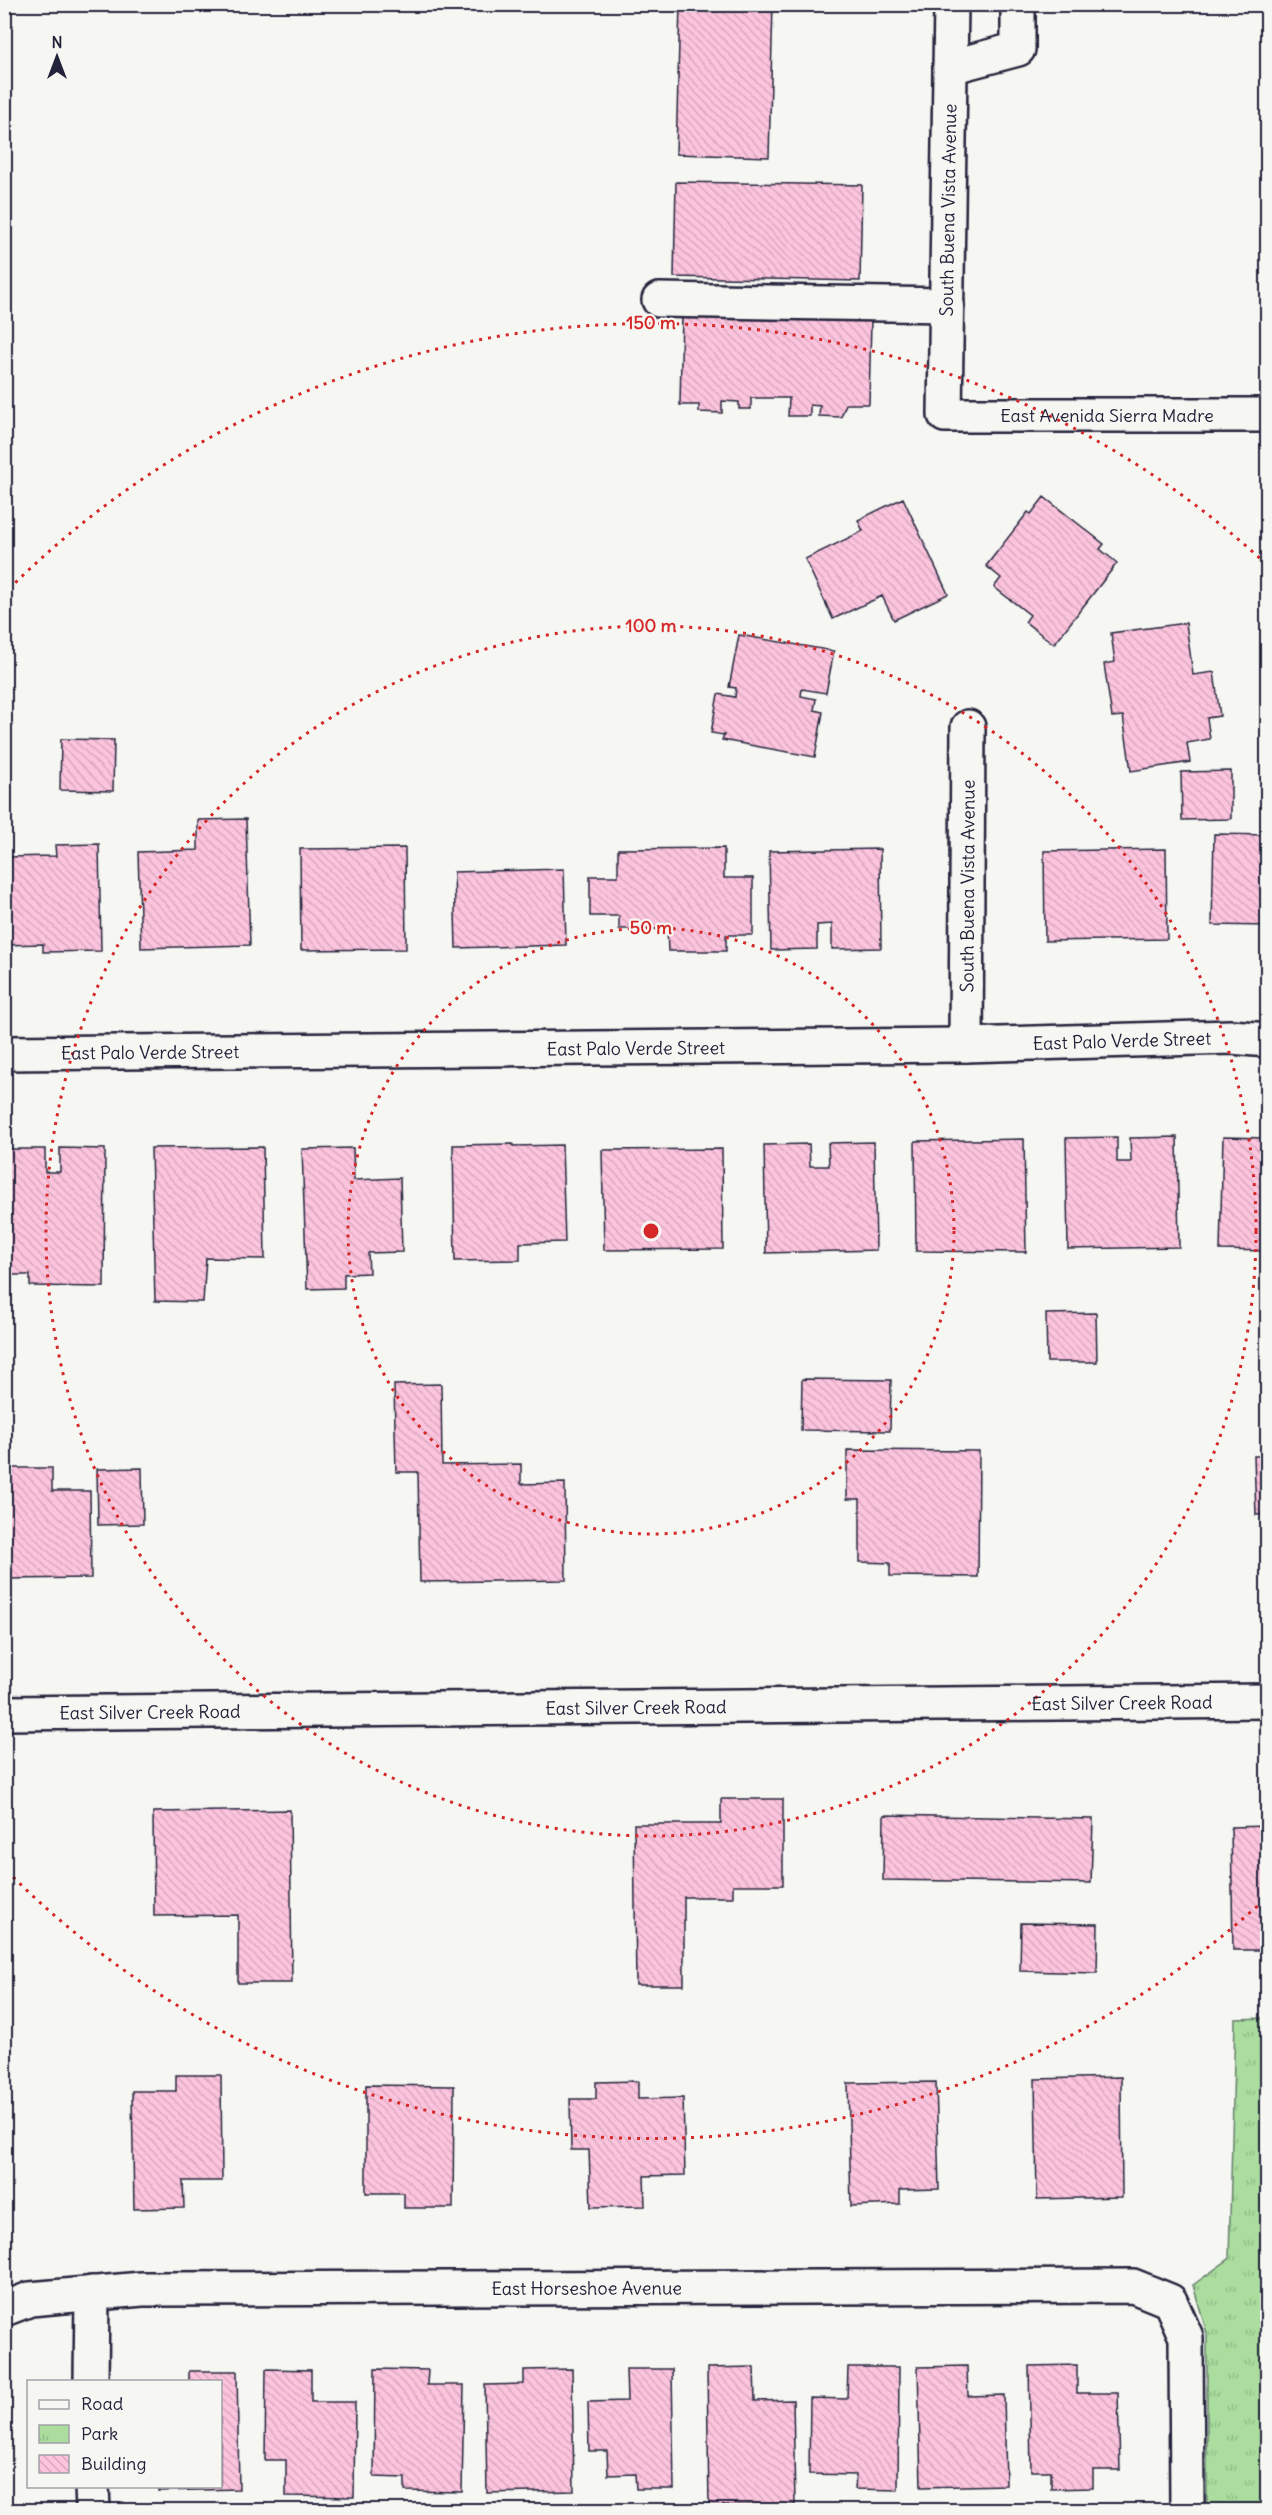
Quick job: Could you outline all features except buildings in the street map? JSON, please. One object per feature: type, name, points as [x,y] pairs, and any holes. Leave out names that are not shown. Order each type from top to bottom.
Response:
[{"type":"street","name":"South Buena Vista Avenue","points":[[945,415],[951,4]]},
{"type":"street","points":[[950,67],[1018,49],[1018,4]]},
{"type":"street","points":[[659,300],[947,305]]},
{"type":"street","name":"East Avenida Sierra Madre","points":[[945,415],[1268,415]]},
{"type":"street","name":"South Buena Vista Avenue","points":[[966,1046],[968,727]]},
{"type":"street","name":"East Palo Verde Street","points":[[4,1053],[966,1046],[1231,1037],[1268,1040]]},
{"type":"street","name":"East Silver Creek Road","points":[[4,1713],[1268,1701]]},
{"type":"street","name":"East Horseshoe Avenue","points":[[4,2309],[30,2300],[142,2289],[1133,2286],[1170,2301],[1186,2337],[1187,2511]]},
{"type":"street","points":[[91,2380],[93,2294]]},
{"type":"street","points":[[92,2488],[93,2511]]},
{"type":"green space","points":[[1267,2018],[1267,2510],[1207,2510],[1207,2333],[1193,2285],[1229,2259],[1235,2019]]}]
